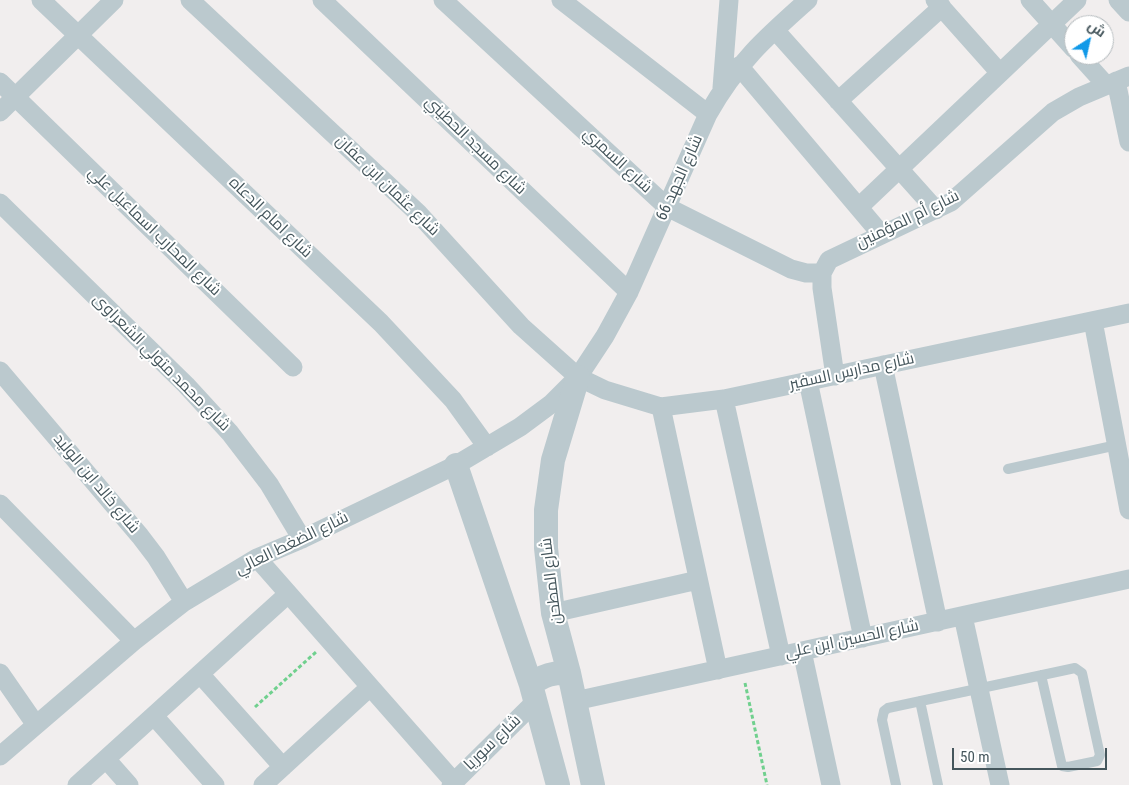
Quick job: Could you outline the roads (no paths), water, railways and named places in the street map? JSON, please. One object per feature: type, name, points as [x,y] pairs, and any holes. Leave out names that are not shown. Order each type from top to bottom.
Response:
[{"type":"street","name":"شارع امام الدعاه","points":[[41,0],[409,351],[453,400],[486,447]]},
{"type":"street","points":[[0,112],[114,0]]},
{"type":"street","name":"شارع عثمان ابن عفان","points":[[190,0],[418,213],[488,287],[521,326],[578,377]]},
{"type":"street","name":"شارع مسجد الحطيني","points":[[322,0],[629,292]]},
{"type":"street","name":"شارع السمري","points":[[443,0],[667,207],[791,270],[806,273],[822,273]]},
{"type":"street","points":[[561,0],[708,114]]},
{"type":"street","points":[[722,89],[729,0]]},
{"type":"street","name":"شارع الجهد 66","points":[[578,377],[606,336],[629,292],[708,114],[722,89],[739,66],[808,0]]},
{"type":"street","points":[[1030,0],[1064,38]]},
{"type":"street","points":[[859,207],[1077,0]]},
{"type":"street","points":[[1118,0],[1129,12]]},
{"type":"street","points":[[838,101],[938,4],[1000,73]]},
{"type":"street","points":[[775,30],[936,210]]},
{"type":"street","points":[[1094,65],[1117,81],[1129,142]]},
{"type":"street","points":[[739,66],[882,234]]},
{"type":"street","name":"شارع أم المؤمنين","points":[[822,273],[829,260],[936,210],[965,192],[1053,112],[1117,81]]},
{"type":"street","name":"شارع المحارب اسماعيل علي","points":[[0,82],[293,367]]},
{"type":"street","name":"شارع محمد متولي الشعراوى","points":[[0,203],[186,385],[230,432],[269,484],[302,539]]},
{"type":"street","points":[[822,273],[822,288],[835,376]]},
{"type":"street","name":"شارع مدارس السفير","points":[[578,377],[605,390],[661,407],[724,399],[1129,313]]},
{"type":"street","points":[[1093,321],[1129,510]]},
{"type":"street","points":[[883,365],[938,622]]},
{"type":"street","name":"شارع خالد ابن الوليد","points":[[0,371],[140,536],[166,572],[184,602]]},
{"type":"street","name":"شارع الضغط العالي","points":[[0,756],[134,640],[184,602],[257,558],[302,539],[456,465],[520,427],[550,404],[578,377]]},
{"type":"street","name":"شارع المطحن","points":[[578,377],[553,460],[546,510],[546,548],[553,613],[569,673],[593,785]]},
{"type":"street","points":[[808,381],[863,638]]},
{"type":"street","points":[[724,399],[780,656]]},
{"type":"street","points":[[661,407],[718,670]]},
{"type":"street","points":[[456,465],[534,693],[545,729],[558,785]]},
{"type":"street","points":[[0,504],[134,640]]},
{"type":"street","points":[[257,558],[452,784]]},
{"type":"street","name":"شارع الحسين ابن علي","points":[[577,711],[718,670],[1129,579]]},
{"type":"street","points":[[553,613],[698,580]]},
{"type":"street","points":[[77,785],[288,594]]},
{"type":"street","points":[[963,616],[1000,785]]},
{"type":"street","points":[[802,652],[831,785]]},
{"type":"street","points":[[0,673],[36,725]]},
{"type":"street","points":[[534,693],[540,678],[550,674],[569,673]]},
{"type":"street","points":[[200,674],[283,767]]},
{"type":"street","points":[[263,785],[370,687]]},
{"type":"street","name":"شارع سوريا","points":[[452,784],[534,693]]},
{"type":"street","points":[[545,729],[564,727],[577,711]]},
{"type":"street","points":[[154,716],[216,785]]},
{"type":"street","points":[[106,759],[129,785]]},
{"type":"lane","points":[[1008,469],[1117,445]]},
{"type":"lane","points":[[896,785],[882,715],[888,708],[979,688],[1041,675],[1075,668],[1081,670],[1100,755],[1097,761],[1068,767],[1062,766],[1041,675]]},
{"type":"lane","points":[[920,701],[938,785]]}]
